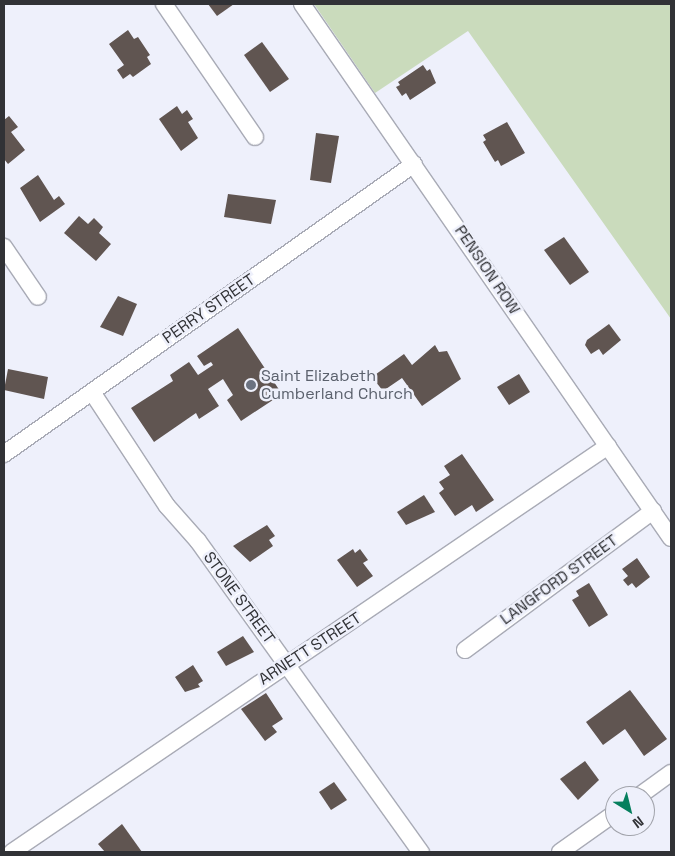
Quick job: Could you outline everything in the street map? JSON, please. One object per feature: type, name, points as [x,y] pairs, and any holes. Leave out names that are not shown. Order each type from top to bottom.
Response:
[{"type":"street","points":[[164,4],[255,138]]},
{"type":"street","name":"PENSION ROW","points":[[302,4],[671,538]]},
{"type":"street","name":"PERRY STREET","points":[[4,454],[414,164]]},
{"type":"street","points":[[4,247],[38,298]]},
{"type":"street","name":"STONE STREET","points":[[92,392],[167,506],[198,541],[421,852]]},
{"type":"street","name":"ARNETT STREET","points":[[12,852],[608,446]]},
{"type":"street","name":"LANGFORD STREET","points":[[465,650],[653,511]]},
{"type":"street","points":[[653,786],[671,773]]},
{"type":"street","points":[[560,852],[605,820]]},
{"type":"green space","points":[[314,4],[671,4],[671,319],[468,31],[375,93]]},
{"type":"building","points":[[208,4],[234,4],[217,16]]},
{"type":"building","points":[[128,30],[134,39],[138,37],[150,55],[147,57],[151,64],[133,77],[130,74],[123,79],[117,70],[124,65],[109,44]]},
{"type":"building","points":[[262,42],[289,79],[270,92],[244,55]]},
{"type":"building","points":[[423,65],[427,71],[430,69],[436,83],[410,100],[406,93],[402,96],[396,87],[400,85],[398,82]]},
{"type":"building","points":[[177,106],[182,114],[187,110],[193,119],[188,122],[198,138],[181,151],[159,119]]},
{"type":"building","points":[[9,116],[18,127],[11,132],[25,150],[8,164],[4,159],[4,120]]},
{"type":"building","points":[[507,122],[525,153],[501,166],[498,160],[495,162],[483,142],[486,140],[483,135]]},
{"type":"building","points":[[316,133],[339,136],[331,183],[310,180]]},
{"type":"building","points":[[38,175],[54,200],[59,196],[65,204],[40,222],[20,188]]},
{"type":"building","points":[[228,194],[276,200],[271,224],[224,217]]},
{"type":"building","points":[[79,216],[88,224],[94,218],[103,227],[99,233],[111,244],[96,261],[64,233]]},
{"type":"building","points":[[564,237],[589,272],[570,285],[544,250]]},
{"type":"building","points":[[118,296],[137,304],[123,336],[100,327]]},
{"type":"building","points":[[609,324],[621,340],[603,355],[599,349],[591,354],[585,345],[587,340]]},
{"type":"building","name":"Saint Elizabeth Cumberland Church","points":[[238,328],[282,394],[241,421],[227,400],[233,395],[223,379],[208,389],[219,406],[199,419],[196,413],[154,442],[131,408],[173,381],[170,375],[189,362],[198,375],[213,365],[211,362],[204,366],[197,356]]},
{"type":"building","points":[[435,345],[439,352],[447,351],[461,379],[422,406],[402,378],[383,391],[372,377],[404,354],[412,365]]},
{"type":"building","points":[[8,369],[48,377],[44,399],[4,390]]},
{"type":"building","points":[[519,374],[530,392],[509,405],[497,387]]},
{"type":"building","points":[[462,454],[494,500],[476,512],[472,505],[455,516],[439,493],[444,489],[439,482],[450,475],[444,466]]},
{"type":"building","points":[[424,495],[435,512],[406,525],[397,512]]},
{"type":"building","points":[[267,525],[275,536],[269,540],[273,546],[250,562],[233,546]]},
{"type":"building","points":[[353,549],[355,553],[360,549],[368,560],[363,563],[373,576],[357,587],[337,560]]},
{"type":"building","points":[[637,558],[650,577],[636,588],[632,583],[628,586],[623,580],[628,576],[622,569]]},
{"type":"building","points":[[589,583],[608,615],[589,627],[572,600],[579,596],[576,591]]},
{"type":"building","points":[[243,636],[254,652],[226,666],[217,652]]},
{"type":"building","points":[[193,665],[203,681],[198,684],[200,687],[185,692],[175,677]]},
{"type":"building","points":[[630,690],[667,739],[644,756],[625,729],[603,745],[586,722]]},
{"type":"building","points":[[266,693],[283,719],[272,726],[277,732],[265,741],[241,709]]},
{"type":"building","points":[[585,761],[599,780],[578,800],[560,779]]},
{"type":"building","points":[[334,782],[347,800],[331,810],[319,792]]},
{"type":"building","points":[[122,824],[142,852],[105,852],[98,844]]},
{"type":"place","name":"Saint Elizabeth Cumberland Church","points":[[251,385]]}]
